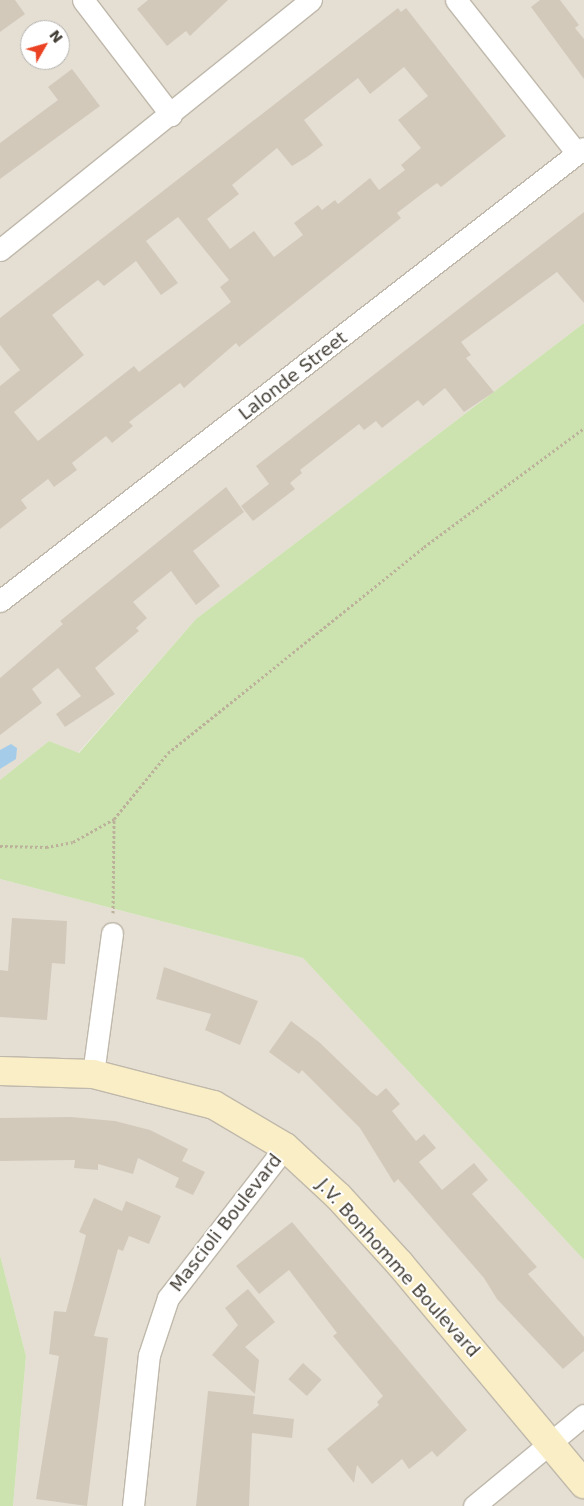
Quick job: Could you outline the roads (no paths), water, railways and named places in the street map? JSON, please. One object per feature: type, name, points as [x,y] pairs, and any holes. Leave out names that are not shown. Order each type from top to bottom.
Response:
[{"type":"street","points":[[83,0],[171,115]]},
{"type":"street","points":[[0,250],[171,115],[311,0]]},
{"type":"street","points":[[456,0],[580,150]]},
{"type":"street","name":"Lalonde Street","points":[[0,601],[580,150]]},
{"type":"street","points":[[93,1074],[112,933]]},
{"type":"street","name":"J.V. Bonhomme Boulevard","points":[[0,1071],[93,1074],[214,1105],[285,1147],[394,1258],[584,1484]]},
{"type":"street","name":"Mascioli Boulevard","points":[[133,1506],[149,1355],[168,1298],[285,1147]]},
{"type":"street","points":[[474,1506],[584,1415]]},
{"type":"water","points":[[11,744],[17,748],[16,759],[0,769],[0,750]]}]
